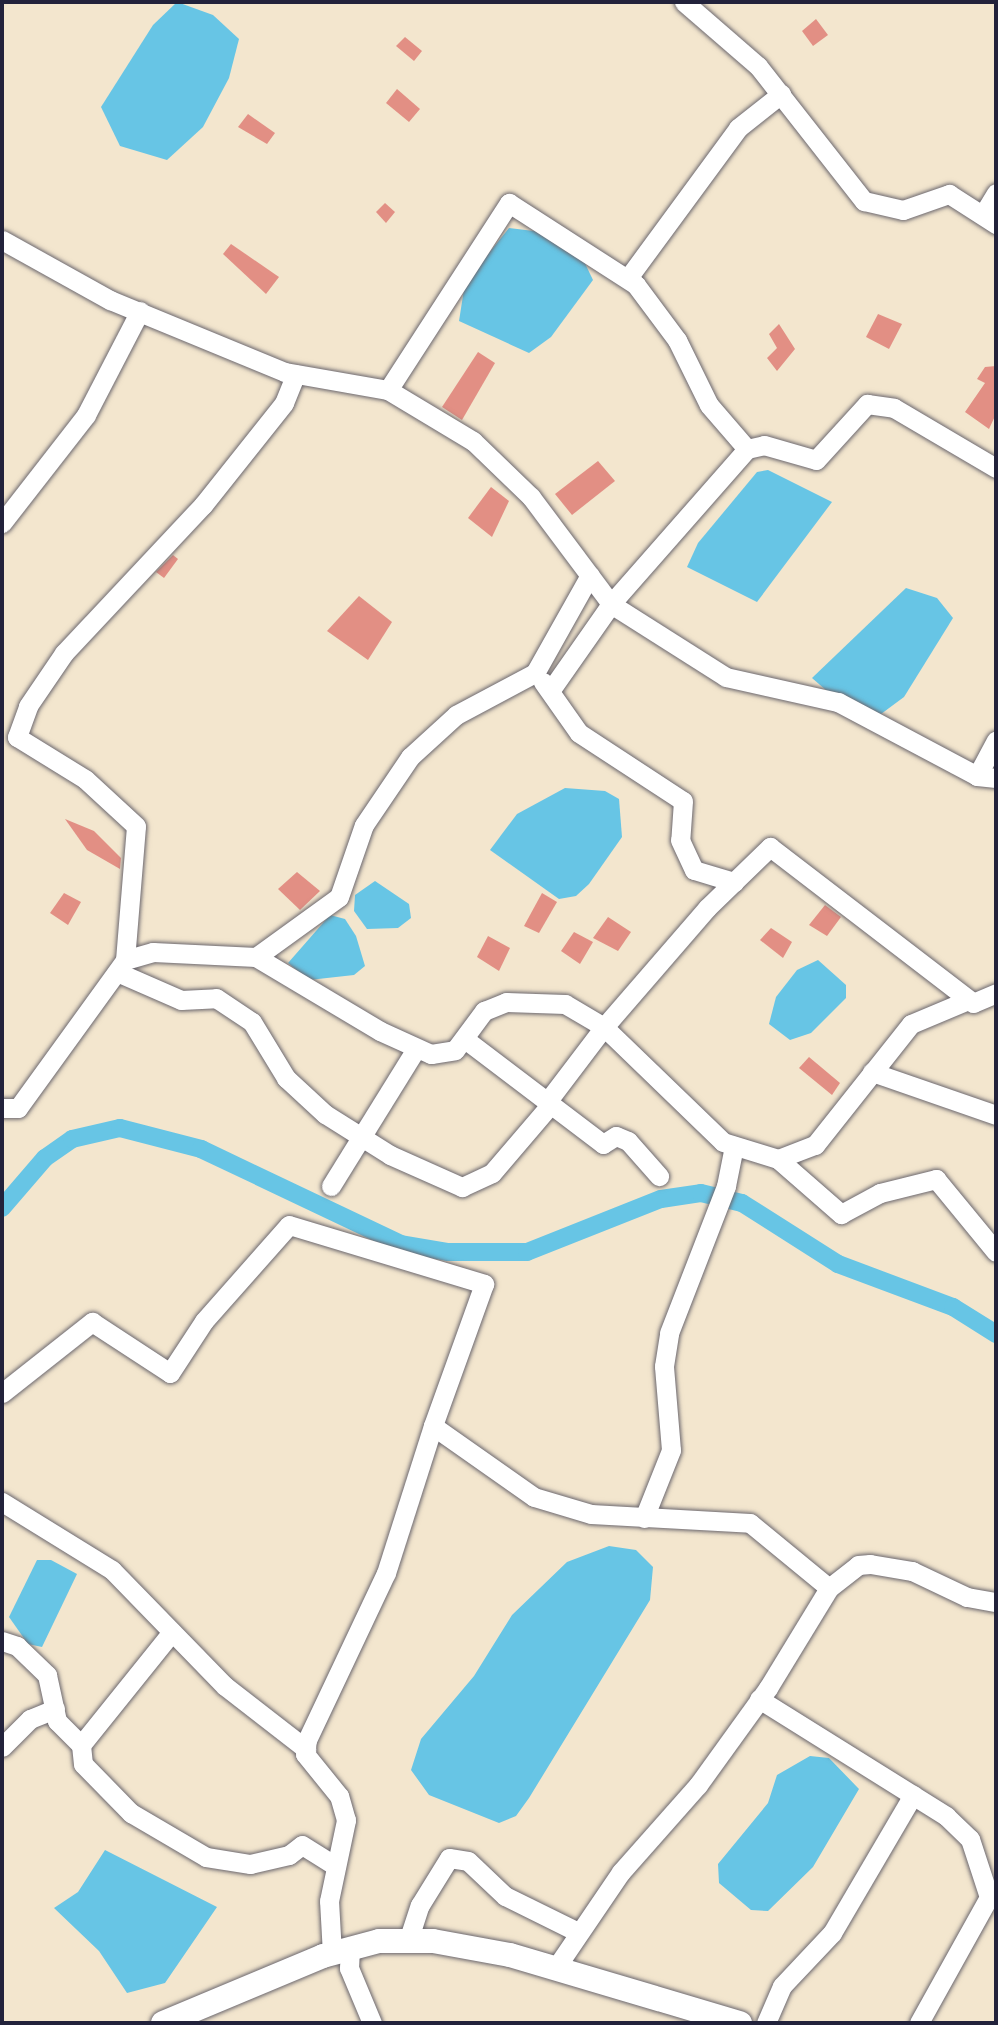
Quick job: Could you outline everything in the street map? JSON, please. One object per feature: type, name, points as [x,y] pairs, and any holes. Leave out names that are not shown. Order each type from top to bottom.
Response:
[{"type":"street","points":[[684,2],[781,94],[832,167],[875,208],[903,210],[949,194],[990,218],[996,193]]},
{"type":"street","points":[[628,278],[738,128],[781,94]]},
{"type":"street","points":[[388,390],[509,203],[628,278],[677,340],[709,405],[747,449]]},
{"type":"street","points":[[2,240],[55,274],[296,374],[388,390],[473,441],[531,497],[611,604],[726,677],[838,702],[987,777],[996,741]]},
{"type":"street","points":[[2,523],[86,415],[140,311]]},
{"type":"street","points":[[121,966],[136,826],[85,779],[17,737],[28,706],[64,653],[203,505],[284,403],[296,374]]},
{"type":"street","points":[[550,691],[611,604],[747,449],[764,445],[816,460],[826,456],[867,404],[907,415],[996,468]]},
{"type":"street","points":[[256,957],[339,897],[364,825],[410,757],[456,715],[535,673],[590,575]]},
{"type":"street","points":[[535,673],[579,733],[683,801],[680,840],[694,870],[734,882]]},
{"type":"street","points":[[121,966],[195,1004],[216,998],[252,1022],[295,1089],[362,1137],[439,1178],[471,1186],[492,1172],[548,1103],[604,1027],[734,882],[770,846],[968,1000]]},
{"type":"street","points":[[2,1108],[18,1108],[121,966],[153,951],[256,957],[416,1049],[442,1054],[466,1040],[484,1011],[525,1000],[565,1004],[604,1027],[714,1134],[734,1146],[778,1159],[841,1214],[880,1193],[936,1179],[996,1252]]},
{"type":"street","points":[[778,1159],[815,1145],[911,1024],[968,1000],[996,993]]},
{"type":"street","points":[[466,1040],[603,1144],[615,1136],[628,1141],[659,1176]]},
{"type":"street","points":[[331,1186],[416,1049]]},
{"type":"street","points":[[872,1072],[996,1115]]},
{"type":"street","points":[[644,1518],[671,1450],[664,1366],[669,1334],[711,1219],[734,1146]]},
{"type":"street","points":[[2,1393],[92,1322],[170,1373],[204,1321],[289,1226],[484,1284],[433,1426],[386,1573],[306,1749]]},
{"type":"street","points":[[433,1426],[534,1497],[591,1514],[750,1523],[829,1588]]},
{"type":"street","points":[[2,1502],[98,1559],[225,1686],[306,1749],[344,1806],[346,1831],[329,1901],[341,1951],[372,2023]]},
{"type":"street","points":[[555,1969],[578,1932],[759,1699],[829,1588],[858,1565],[870,1564],[912,1571],[967,1597],[996,1602]]},
{"type":"street","points":[[81,1745],[172,1632]]},
{"type":"street","points":[[2,1641],[18,1646],[47,1675],[57,1721],[81,1745],[83,1764],[131,1813],[206,1857],[250,1864],[289,1855],[302,1845],[336,1866]]},
{"type":"street","points":[[759,1699],[913,1795],[970,1839],[989,1898],[980,1921]]},
{"type":"street","points":[[2,1747],[30,1719],[55,1709]]},
{"type":"street","points":[[766,2023],[782,1986],[832,1933],[913,1795]]},
{"type":"street","points":[[408,1941],[434,1877],[449,1858],[468,1861],[505,1896],[578,1932]]},
{"type":"street","points":[[919,2023],[996,1898]]},
{"type":"street","points":[[163,2023],[341,1951],[408,1941],[497,1953],[740,2023]]},
{"type":"water","points":[[177,2],[213,15],[239,39],[229,78],[203,127],[167,160],[120,146],[101,107],[153,25]]},
{"type":"water","points":[[509,228],[542,232],[580,253],[593,280],[551,337],[529,353],[459,321],[465,283]]},
{"type":"water","points":[[768,470],[832,502],[757,602],[687,567],[698,543],[757,472]]},
{"type":"water","points":[[906,588],[937,598],[953,618],[904,697],[881,714],[827,691],[812,678]]},
{"type":"water","points":[[565,788],[605,791],[619,799],[622,837],[589,884],[576,896],[559,899],[490,850],[517,814]]},
{"type":"water","points":[[375,881],[409,904],[411,918],[398,928],[367,929],[354,911],[355,895]]},
{"type":"water","points":[[330,915],[345,919],[356,936],[365,966],[354,975],[309,980],[288,963]]},
{"type":"water","points":[[818,960],[846,985],[846,998],[811,1033],[790,1040],[769,1024],[776,997],[797,970]]},
{"type":"water","points":[[609,1546],[636,1550],[653,1567],[650,1600],[516,1816],[499,1823],[429,1795],[411,1770],[421,1739],[474,1676],[512,1615],[567,1562]]},
{"type":"water","points":[[37,1560],[51,1560],[77,1574],[42,1647],[28,1644],[9,1617]]},
{"type":"water","points":[[810,1756],[829,1758],[859,1789],[813,1867],[768,1911],[751,1910],[719,1883],[718,1864],[768,1803],[777,1775]]},
{"type":"water","points":[[105,1850],[217,1907],[165,1983],[127,1993],[99,1951],[54,1908],[78,1892]]},
{"type":"building","points":[[816,19],[828,35],[813,46],[802,31]]},
{"type":"building","points":[[405,37],[422,51],[414,61],[396,46]]},
{"type":"building","points":[[397,89],[420,109],[409,122],[386,103]]},
{"type":"building","points":[[248,114],[275,133],[267,144],[238,127]]},
{"type":"building","points":[[385,203],[395,212],[386,223],[376,212]]},
{"type":"building","points":[[231,244],[279,277],[266,294],[223,254]]},
{"type":"building","points":[[878,314],[902,324],[889,349],[866,337]]},
{"type":"building","points":[[779,324],[795,349],[777,371],[767,358],[777,348],[769,334]]},
{"type":"building","points":[[478,352],[495,363],[462,420],[442,407]]},
{"type":"building","points":[[996,366],[996,414],[989,429],[965,412],[985,383],[977,379],[985,367]]},
{"type":"building","points":[[598,461],[615,481],[572,515],[555,494]]},
{"type":"building","points":[[491,487],[509,501],[492,537],[468,518]]},
{"type":"building","points":[[173,555],[178,559],[164,578],[156,572]]},
{"type":"building","points":[[359,596],[392,622],[368,660],[327,631]]},
{"type":"building","points":[[65,819],[94,831],[121,858],[120,869],[87,850]]},
{"type":"building","points":[[297,872],[320,891],[300,910],[278,889]]},
{"type":"building","points":[[64,893],[81,902],[68,925],[50,913]]},
{"type":"building","points":[[542,893],[557,902],[539,933],[524,926]]},
{"type":"building","points":[[825,905],[841,917],[827,936],[809,925]]},
{"type":"building","points":[[608,917],[631,932],[618,951],[593,938]]},
{"type":"building","points":[[771,928],[792,942],[783,958],[760,940]]},
{"type":"building","points":[[574,932],[593,942],[580,964],[561,951]]},
{"type":"building","points":[[488,936],[510,948],[499,971],[477,957]]},
{"type":"building","points":[[809,1057],[840,1083],[832,1095],[799,1068]]},
{"type":"waterway","points":[[2,1208],[45,1158],[72,1139],[120,1128],[201,1149],[401,1244],[448,1252],[527,1252],[661,1199],[701,1193],[742,1203],[838,1264],[953,1307],[996,1334]]}]
